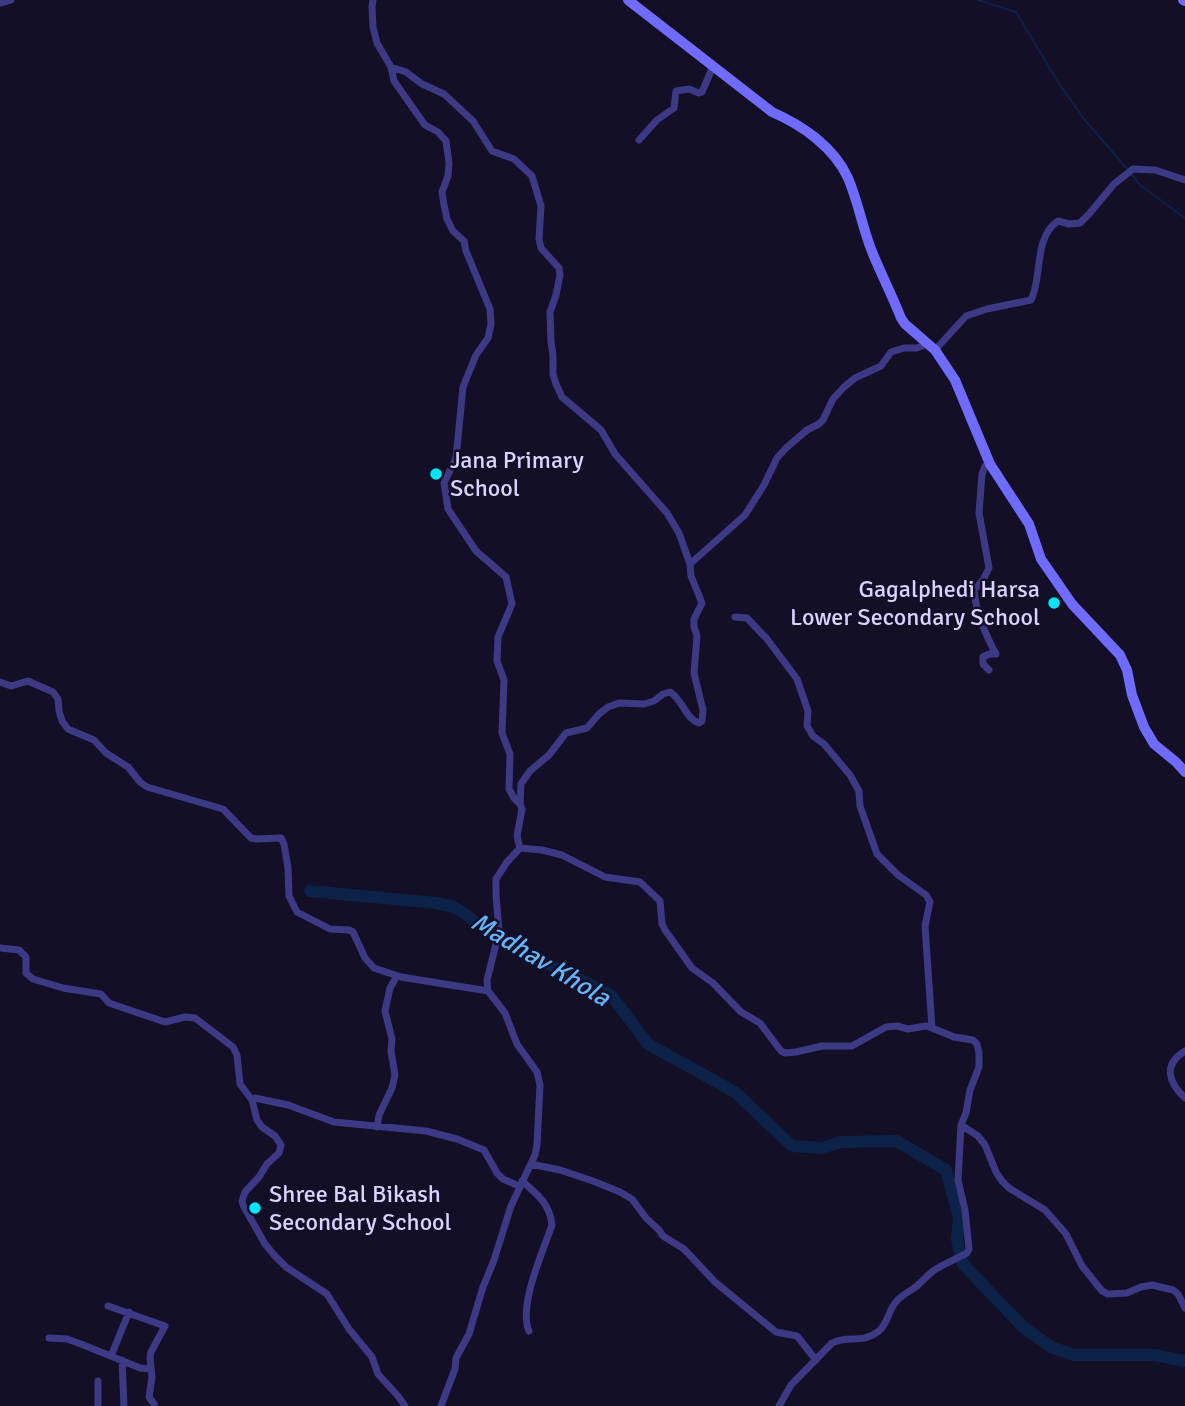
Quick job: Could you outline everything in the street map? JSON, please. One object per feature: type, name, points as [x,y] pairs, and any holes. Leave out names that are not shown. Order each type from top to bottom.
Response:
[{"type":"street","points":[[0,3],[10,0]]},
{"type":"street","points":[[373,0],[373,27],[377,43],[391,67],[394,81],[425,125],[438,132],[446,141],[448,176],[442,192],[447,219],[453,231],[464,242],[490,309],[488,338],[476,355],[463,387],[456,458],[444,483],[448,509],[477,551],[506,577],[512,604],[498,638],[497,661],[504,680],[502,733],[510,754],[509,789],[520,804]]},
{"type":"street","points":[[628,0],[772,112],[804,129],[833,155],[847,176],[872,249],[901,318],[931,347],[955,380],[990,464],[1028,524],[1041,559],[1072,604],[1120,655],[1144,727],[1154,744],[1185,772]]},
{"type":"street","points":[[391,67],[406,72],[444,94],[473,121],[492,151],[514,159],[532,176],[541,206],[541,248],[559,268],[560,275],[550,312],[553,374],[556,384],[562,397],[601,430],[615,454],[667,513],[679,533],[702,603],[694,619],[694,673],[704,710],[702,721],[699,723],[691,719],[679,700],[670,692],[654,702],[608,707],[587,728],[566,733],[521,784],[522,809],[517,836],[520,848]]},
{"type":"street","points":[[639,140],[657,120],[674,108],[676,91],[689,89],[702,92],[715,67]]},
{"type":"street","points":[[690,564],[745,515],[786,447],[819,424],[833,399],[855,378],[881,366],[891,352],[904,348],[931,347],[966,316],[1031,300],[1039,256],[1052,225],[1058,221],[1080,223],[1114,184],[1133,169],[1155,170],[1185,180]]},
{"type":"street","points":[[989,670],[983,664],[983,657],[996,654],[984,632],[974,590],[989,568],[979,513],[982,474],[985,466],[990,464]]},
{"type":"street","points":[[735,617],[747,618],[767,639],[797,679],[808,711],[807,726],[850,775],[859,791],[860,806],[877,853],[898,875],[926,895],[930,902],[925,926],[932,1028]]},
{"type":"street","points":[[0,682],[11,685],[27,681],[52,692],[58,699],[62,721],[68,729],[94,740],[106,753],[128,767],[147,787],[223,809],[251,838],[281,838],[288,868],[289,896],[297,912],[330,929],[353,932],[374,968],[397,976],[488,991]]},
{"type":"street","points":[[520,848],[562,855],[605,877],[640,881],[660,901],[662,924],[692,968],[713,983],[741,1012],[760,1023],[785,1053],[822,1046],[852,1046],[886,1027],[897,1026],[908,1029],[926,1026],[954,1037],[973,1040],[977,1044],[979,1067],[961,1125],[958,1180],[965,1210],[969,1249],[967,1253],[935,1269],[901,1296],[892,1306],[889,1317],[880,1330],[861,1340],[839,1339],[832,1343],[791,1385],[779,1406]]},
{"type":"street","points":[[441,1406],[455,1369],[456,1357],[469,1334],[510,1206],[535,1155],[538,1135],[537,1072],[517,1044],[505,1013],[488,991],[487,980],[499,932],[496,879],[520,848]]},
{"type":"street","points":[[0,948],[19,950],[26,957],[26,973],[33,979],[101,995],[108,1003],[165,1021],[195,1018],[233,1047],[238,1061],[240,1084],[252,1100],[259,1124],[281,1144],[279,1153],[245,1192],[243,1205],[275,1256],[286,1267],[327,1294],[361,1346],[372,1357],[378,1374],[405,1406]]},
{"type":"street","points":[[377,1127],[395,1075],[386,1011],[390,988],[397,976]]},
{"type":"street","points":[[1185,1051],[1173,1063],[1169,1074],[1172,1083],[1185,1098]]},
{"type":"street","points":[[252,1100],[259,1098],[288,1105],[334,1122],[426,1131],[484,1150],[497,1173],[503,1179],[520,1184],[546,1203],[551,1217],[552,1225],[529,1289],[526,1317],[529,1331]]},
{"type":"street","points":[[961,1125],[978,1136],[985,1145],[1002,1181],[1045,1210],[1066,1234],[1082,1266],[1102,1291],[1108,1294],[1127,1293],[1152,1285],[1173,1290],[1185,1308]]},
{"type":"street","points":[[531,1164],[593,1181],[632,1199],[663,1236],[684,1249],[715,1282],[776,1332],[797,1336],[816,1360]]},
{"type":"street","points":[[108,1306],[165,1326],[149,1358],[149,1397],[154,1404]]},
{"type":"street","points":[[111,1356],[129,1312]]},
{"type":"street","points":[[49,1338],[68,1339],[140,1368],[151,1369]]},
{"type":"street","points":[[122,1360],[124,1406]]},
{"type":"street","points":[[98,1381],[98,1406]]},
{"type":"waterway","points":[[978,0],[1016,12],[1084,119],[1128,170]]},
{"type":"waterway","points":[[1131,174],[1140,185],[1185,218]]},
{"type":"waterway","name":"Madhav Khola","points":[[310,891],[436,903],[461,911],[501,941],[611,995],[648,1044],[735,1092],[792,1146],[821,1148],[841,1142],[897,1141],[946,1170],[959,1218],[957,1239],[962,1263],[1023,1327],[1051,1347],[1074,1355],[1155,1355],[1185,1361]]},
{"type":"place","name":"Jana Primary School","points":[[436,474]]},
{"type":"place","name":"Gagalphedi Harsa Lower Secondary School","points":[[1054,603]]},
{"type":"place","name":"Shree Bal Bikash Secondary School","points":[[255,1208]]}]
